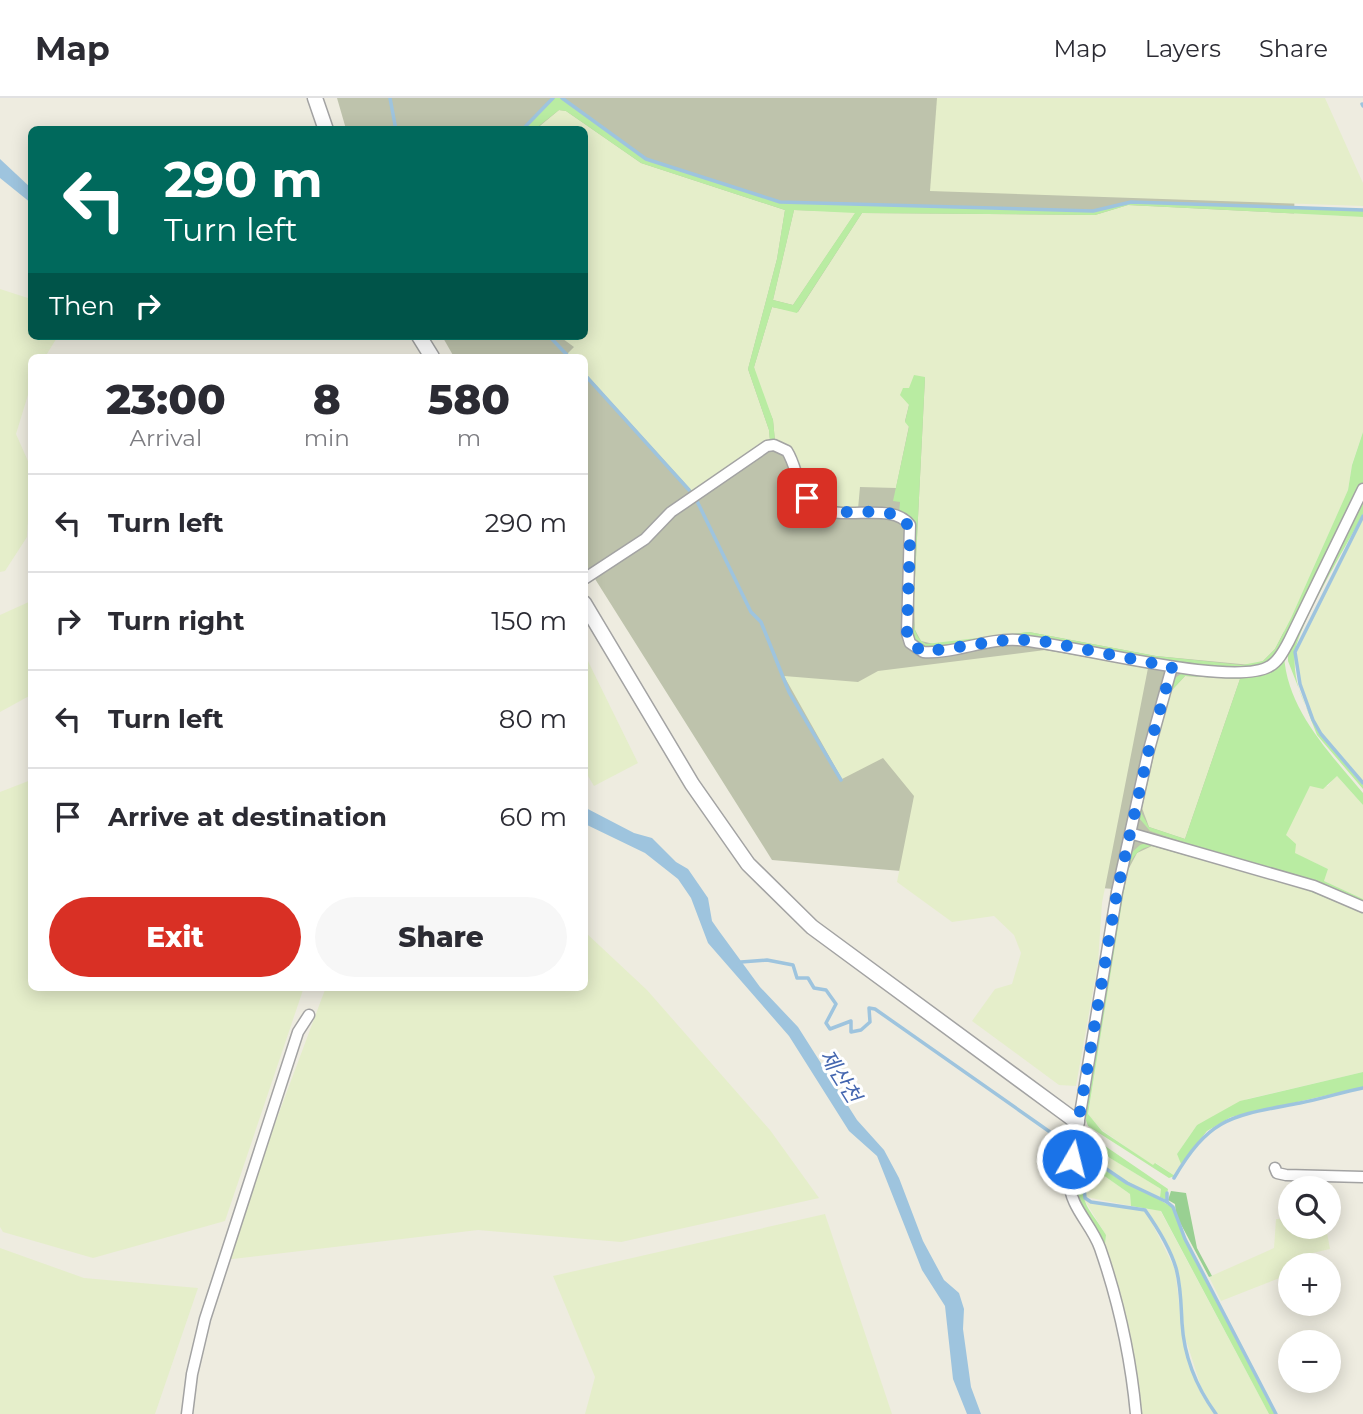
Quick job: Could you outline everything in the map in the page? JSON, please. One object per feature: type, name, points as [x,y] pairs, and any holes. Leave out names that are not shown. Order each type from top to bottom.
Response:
[{"type":"street","points":[[315,98],[325,126]]},
{"type":"street","points":[[588,576],[645,539],[671,512],[696,493],[767,446],[774,445],[787,451],[801,487],[815,506],[835,512],[887,513],[900,516],[909,525],[907,633],[917,649],[931,653],[1013,639],[1030,640],[1172,667],[1246,671],[1269,667],[1276,662],[1289,641],[1363,489]]},
{"type":"street","points":[[588,610],[692,785],[748,864],[812,927],[1077,1122]]},
{"type":"street","points":[[1136,1414],[1108,1275],[1096,1236],[1070,1196],[1077,1122],[1117,892],[1133,834],[1148,753],[1172,667]]},
{"type":"street","points":[[1133,834],[1314,886],[1363,907]]},
{"type":"street","points":[[187,1414],[198,1345],[225,1252],[298,1032],[309,1014]]},
{"type":"street","points":[[1276,1168],[1277,1173],[1286,1175],[1363,1177]]},
{"type":"shaded area","points":[[337,98],[1297,98],[1277,903],[772,860],[588,568],[588,354],[452,354],[444,340],[588,340],[588,126],[345,126]]},
{"type":"shaded area","points":[[937,98],[1325,98],[1363,183],[1363,206],[930,191]]},
{"type":"shaded area","points":[[559,110],[566,111],[588,126],[540,126]]},
{"type":"shaded area","points":[[588,126],[641,163],[785,210],[777,259],[748,369],[769,430],[770,441],[693,492],[588,376],[588,354],[567,354],[574,347],[564,340],[588,340]]},
{"type":"shaded area","points":[[1128,205],[1363,217],[1363,432],[1352,464],[1348,490],[1291,618],[1275,649],[1263,661],[1251,665],[1156,656],[1029,632],[934,644],[921,641],[915,630],[914,598],[925,377],[909,405],[905,421],[909,426],[896,488],[860,487],[858,509],[834,509],[813,502],[775,441],[773,420],[755,376],[754,367],[772,307],[798,312],[862,213],[1095,215]]},
{"type":"shaded area","points":[[794,210],[856,212],[793,305],[773,300]]},
{"type":"shaded area","points":[[0,289],[28,298],[28,340],[56,340],[47,354],[28,354],[28,395],[16,434],[28,461],[27,537],[5,571],[0,572]]},
{"type":"shaded area","points":[[1363,518],[1363,782],[1322,734],[1314,720],[1301,683],[1296,652]]},
{"type":"shaded area","points":[[28,602],[28,697],[0,712],[0,615]]},
{"type":"shaded area","points":[[1045,650],[1148,668],[1102,903],[1098,963],[1076,1086],[1059,1085],[972,1021],[995,989],[1012,984],[1021,953],[1014,935],[994,916],[952,922],[897,882],[914,796],[883,758],[842,779],[784,676],[858,682],[878,671]]},
{"type":"shaded area","points":[[588,661],[638,763],[594,786],[588,776]]},
{"type":"shaded area","points":[[1185,676],[1240,679],[1185,839],[1149,827],[1142,808],[1164,711],[1172,690]]},
{"type":"shaded area","points":[[1336,775],[1363,805],[1363,899],[1324,881],[1328,869],[1294,853],[1285,835],[1310,786],[1328,786]]},
{"type":"shaded area","points":[[28,781],[28,991],[303,991],[225,1221],[93,1258],[3,1232],[0,1227],[0,792]]},
{"type":"shaded area","points":[[1152,846],[1299,887],[1363,913],[1363,1072],[1247,1099],[1197,1125],[1177,1154],[1181,1164],[1175,1176],[1156,1163],[1153,1166],[1102,1130],[1088,1115],[1127,872],[1137,853]]},
{"type":"shaded area","points":[[588,935],[647,990],[770,1130],[819,1198],[621,1242],[478,1230],[224,1260],[325,991],[588,991]]},
{"type":"shaded area","points":[[1082,1141],[1161,1189],[1160,1197],[1128,1182],[1077,1150]]},
{"type":"shaded area","points":[[1096,1170],[1130,1194],[1131,1206],[1086,1197],[1085,1187]]},
{"type":"shaded area","points":[[1084,1199],[1091,1203],[1145,1211],[1175,1269],[1183,1338],[1201,1394],[1215,1414],[1142,1414],[1105,1244],[1106,1235]]},
{"type":"shaded area","points":[[1146,1209],[1160,1210],[1269,1414],[1217,1414],[1203,1393],[1185,1337],[1177,1268]]},
{"type":"shaded area","points":[[825,1214],[892,1414],[585,1414],[595,1377],[553,1276]]},
{"type":"shaded area","points":[[1278,1219],[1278,1239],[1328,1239],[1330,1249],[1313,1253],[1278,1253],[1278,1279],[1221,1301],[1209,1277],[1274,1248]]},
{"type":"shaded area","points":[[0,1248],[84,1278],[198,1288],[155,1414],[0,1414]]},
{"type":"green space","points":[[555,98],[560,98],[645,159],[780,202],[1093,212],[1131,202],[1363,211],[1363,217],[1128,205],[1095,215],[862,213],[797,313],[772,307],[754,367],[773,420],[775,441],[770,441],[769,430],[748,369],[777,259],[785,210],[641,163],[566,111],[559,110],[539,126],[527,126]],"holes":[[[794,210],[855,213],[793,305],[773,300]]]},
{"type":"green space","points":[[914,375],[925,377],[914,617],[917,636],[926,644],[1029,632],[1156,656],[1242,665],[1263,661],[1275,649],[1291,618],[1348,490],[1352,465],[1363,432],[1363,483],[1285,643],[1273,660],[1252,669],[1172,663],[1041,639],[931,650],[911,639],[911,531],[899,514],[900,502],[893,501],[909,427],[905,422],[909,405],[900,395],[903,388],[909,388]]},
{"type":"green space","points":[[1363,497],[1363,514],[1313,605],[1298,641],[1295,672],[1299,690],[1288,661],[1288,649]]},
{"type":"green space","points":[[1284,655],[1293,694],[1312,730],[1363,793],[1363,805],[1337,776],[1323,789],[1310,786],[1286,835],[1296,844],[1295,853],[1328,869],[1324,881],[1363,899],[1363,903],[1150,831],[1139,818],[1139,803],[1172,680],[1184,672],[1243,675]],"holes":[[[1185,676],[1240,679],[1185,839],[1149,827],[1142,814],[1142,799],[1164,711],[1172,690]]]},
{"type":"green space","points":[[1301,694],[1327,742],[1363,785],[1363,789],[1317,735]]},
{"type":"green space","points":[[1148,842],[1218,864],[1283,879],[1363,910],[1363,913],[1299,887],[1152,846],[1135,855],[1127,872],[1088,1114],[1102,1131],[1153,1165],[1155,1163],[1175,1176],[1169,1178],[1088,1126],[1085,1118],[1119,897],[1129,855]]},
{"type":"green space","points":[[1363,1072],[1363,1087],[1231,1117],[1207,1131],[1181,1164],[1177,1154],[1197,1125],[1240,1101]]},
{"type":"green space","points":[[1086,1133],[1168,1189],[1166,1200],[1160,1197],[1161,1189],[1082,1141]]},
{"type":"green space","points":[[1079,1151],[1097,1165],[1085,1186],[1084,1194],[1088,1208],[1106,1235],[1105,1244],[1115,1292],[1080,1208],[1073,1180]]},
{"type":"green space","points":[[1099,1165],[1172,1207],[1184,1239],[1275,1414],[1269,1414],[1161,1211],[1131,1206],[1130,1194],[1096,1170]]},
{"type":"green space","points":[[1171,1191],[1186,1193],[1197,1248],[1212,1276],[1209,1277],[1176,1215],[1175,1204],[1168,1200]]},
{"type":"green space","points":[[1115,1292],[1118,1298],[1124,1332]]},
{"type":"green space","points":[[1124,1332],[1142,1414],[1139,1414]]},
{"type":"water","points":[[0,159],[28,185],[28,201],[0,178]]},
{"type":"water","points":[[588,809],[634,833],[652,838],[676,862],[688,869],[708,898],[712,921],[760,987],[798,1027],[857,1120],[884,1150],[899,1178],[923,1241],[944,1280],[959,1293],[964,1309],[963,1329],[971,1387],[981,1414],[967,1414],[953,1379],[945,1306],[922,1270],[877,1156],[849,1131],[789,1036],[708,943],[691,898],[678,879],[645,853],[588,825]]},
{"type":"waterway","points":[[390,98],[395,126]]},
{"type":"waterway","points":[[526,126],[553,98]]},
{"type":"waterway","points":[[562,98],[646,159],[780,202],[1093,211],[1131,202],[1363,210]]},
{"type":"waterway","points":[[553,340],[566,354]]},
{"type":"waterway","points":[[588,378],[689,490]]},
{"type":"waterway","points":[[696,499],[751,612],[761,622],[789,692],[841,780]]},
{"type":"waterway","points":[[1363,516],[1295,652],[1300,684],[1313,720],[1321,734],[1363,783]]},
{"type":"waterway","points":[[738,965],[741,962],[767,960],[793,965],[797,978],[808,978],[814,988],[826,990],[836,1004],[826,1023],[830,1029],[851,1021],[851,1032],[861,1030],[870,1022],[869,1008],[875,1009],[1070,1146]]},
{"type":"waterway","points":[[1174,1178],[1200,1142],[1212,1130],[1226,1122],[1257,1111],[1363,1088]]},
{"type":"waterway","points":[[1080,1151],[1127,1183],[1167,1202],[1167,1193]]},
{"type":"waterway","points":[[1099,1164],[1084,1187],[1085,1198],[1091,1202],[1145,1210],[1158,1231],[1178,1275],[1183,1335],[1189,1359],[1197,1382],[1216,1414]]},
{"type":"waterway","points":[[1167,1202],[1173,1207],[1185,1239],[1276,1414]]},
{"type":"route","points":[[807,498],[824,510],[861,514],[887,513],[906,520],[910,537],[907,633],[910,643],[923,652],[931,653],[1013,639],[1048,642],[1172,667],[1148,753],[1133,834],[1117,892],[1072,1159]]},
{"type":"water label","name":"제산천","points":[[840,1076]]}]
